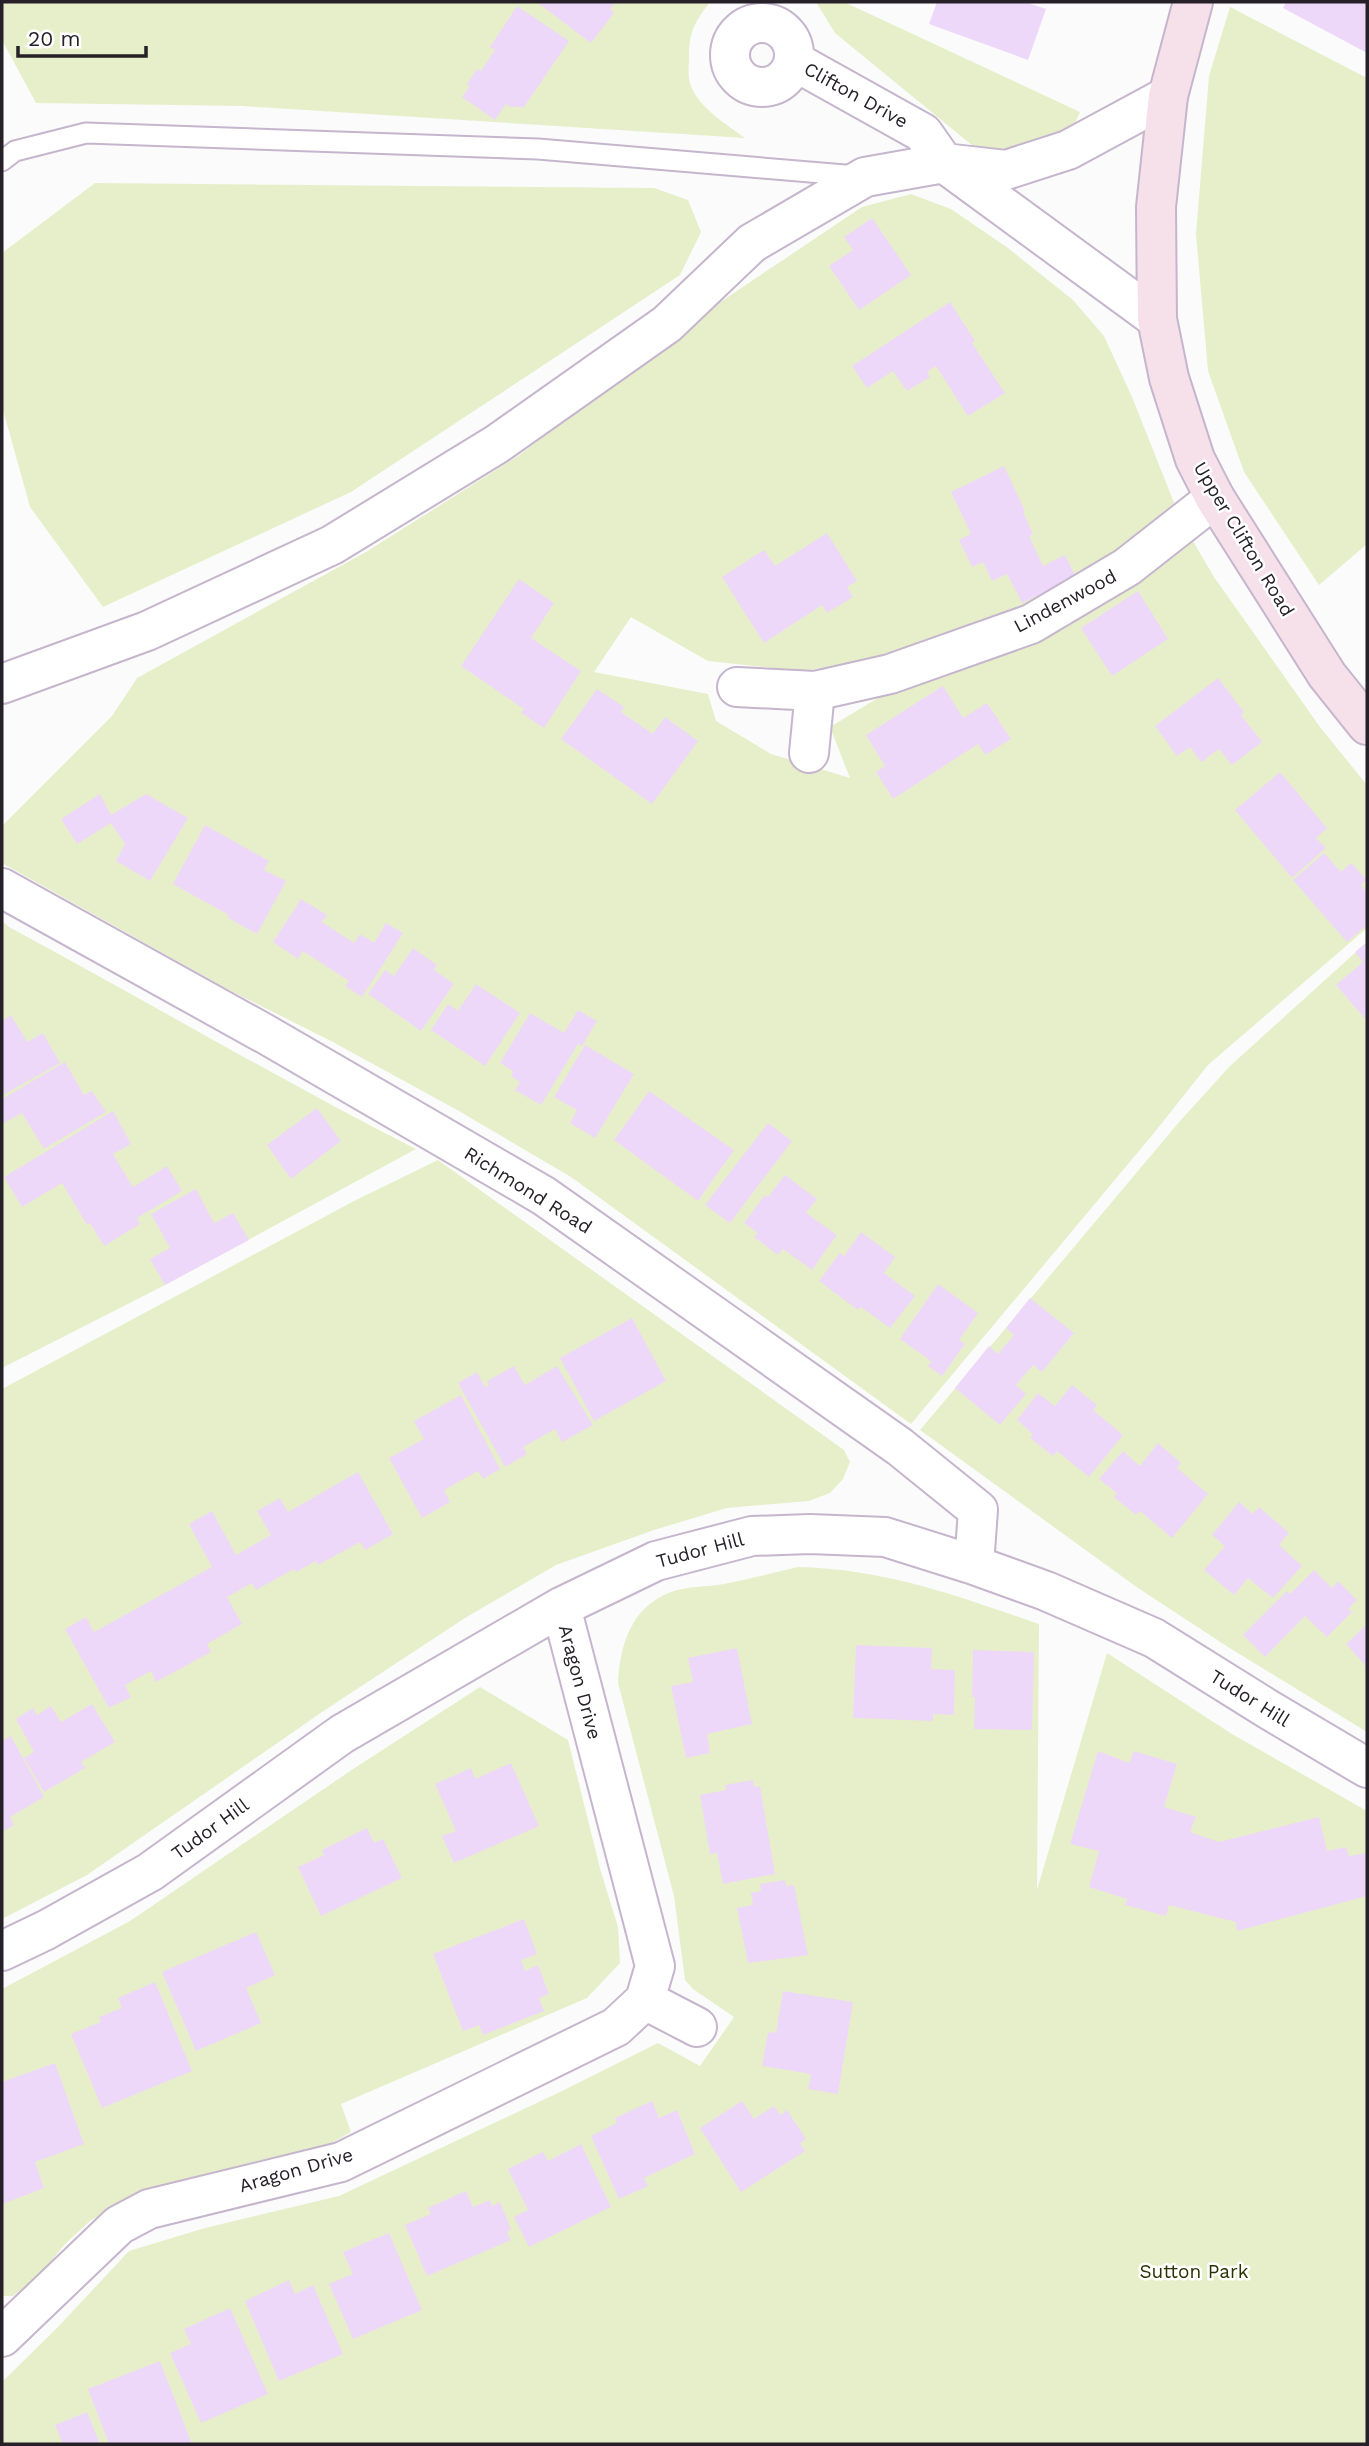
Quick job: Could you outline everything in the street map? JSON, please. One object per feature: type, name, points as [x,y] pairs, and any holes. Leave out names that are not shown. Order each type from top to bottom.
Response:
[{"type":"street","name":"Upper Clifton Road","points":[[1193,2],[1168,96],[1156,207],[1157,319],[1169,378],[1195,459],[1215,498],[1327,674],[1367,725]]},
{"type":"street","name":"Clifton Drive","points":[[794,61],[923,132],[944,163],[1157,319]]},
{"type":"street","points":[[2,684],[147,631],[332,545],[497,444],[667,324],[752,243],[866,177],[944,163],[1006,170],[1068,150],[1168,96]]},
{"type":"street","name":"Lindenwood","points":[[737,687],[815,691],[890,674],[1031,624],[1127,568],[1215,498]]},
{"type":"street","points":[[810,753],[815,691]]},
{"type":"street","name":"Richmond Road","points":[[2,888],[267,1035],[544,1196],[900,1447],[978,1510],[974,1565]]},
{"type":"street","name":"Tudor Hill","points":[[2,1951],[46,1930],[150,1872],[342,1734],[561,1607],[656,1560],[752,1536],[810,1534],[885,1537],[1046,1591],[1154,1638],[1367,1768]]},
{"type":"street","name":"Aragon Drive","points":[[2,2337],[118,2225],[149,2209],[341,2162],[616,2027],[645,2000],[655,1966],[561,1607]]},
{"type":"street","points":[[645,2000],[697,2027]]},
{"type":"lane","points":[[2,161],[15,151],[86,133],[538,149],[866,177]]},
{"type":"green space","points":[[2,2],[710,2],[692,33],[689,79],[704,105],[745,138],[242,106],[36,103],[2,40]]},
{"type":"green space","points":[[816,2],[844,2],[1080,112],[1072,130],[984,155],[835,33]]},
{"type":"green space","points":[[1230,7],[1367,78],[1367,544],[1319,585],[1244,472],[1208,371],[1196,234],[1209,76]]},
{"type":"green space","points":[[95,183],[654,188],[688,200],[701,232],[680,275],[351,492],[103,607],[30,507],[2,406],[2,253]]},
{"type":"green space","points":[[911,194],[951,209],[1008,248],[1073,300],[1104,336],[1132,397],[1175,505],[1125,550],[1017,613],[875,660],[801,671],[708,661],[631,617],[594,672],[708,694],[716,721],[771,754],[850,778],[830,727],[888,692],[1190,536],[1214,577],[1320,727],[1367,785],[1367,928],[1208,1065],[911,1424],[571,1177],[459,1111],[331,1041],[227,989],[2,863],[2,826],[112,716],[137,678],[366,552],[518,456],[713,307],[862,207]]},
{"type":"green space","points":[[2,921],[262,1067],[416,1149],[165,1285],[2,1368]]},
{"type":"green space","points":[[1367,942],[1367,1732],[1138,1588],[920,1430],[1180,1121],[1230,1066]]},
{"type":"green space","points":[[438,1160],[844,1450],[850,1462],[843,1479],[830,1493],[809,1501],[727,1508],[654,1530],[556,1565],[465,1618],[322,1712],[87,1875],[2,1919],[2,1389],[354,1201]]},
{"type":"green space","name":"Sutton Park","points":[[798,1567],[861,1573],[921,1586],[1039,1624],[1037,1890],[1107,1653],[1232,1734],[1367,1811],[1367,2444],[2,2444],[2,2382],[129,2251],[205,2228],[339,2196],[658,2043],[700,2066],[734,2017],[693,1989],[685,1980],[674,1896],[618,1683],[619,1669],[630,1629],[646,1607],[657,1599],[677,1590],[724,1584]]},
{"type":"green space","points":[[480,1687],[568,1740],[601,1872],[618,1927],[620,1963],[587,1998],[341,2104],[351,2132],[321,2149],[238,2170],[171,2182],[122,2202],[90,2221],[65,2244],[40,2275],[13,2296],[2,2296],[2,1989],[130,1921],[353,1769]]},
{"type":"building","points":[[539,2],[615,2],[610,9],[614,13],[591,43]]},
{"type":"building","points":[[937,2],[1025,2],[1046,9],[1028,60],[929,24]]},
{"type":"building","points":[[1286,2],[1367,2],[1367,53],[1283,8]]},
{"type":"building","points":[[517,6],[569,41],[524,107],[510,107],[506,104],[495,120],[462,97],[477,69],[481,71],[495,50],[490,47]]},
{"type":"building","points":[[872,218],[911,275],[859,310],[829,266],[853,250],[844,237]]},
{"type":"building","points":[[950,302],[975,341],[972,343],[1005,393],[968,416],[936,366],[927,372],[930,377],[907,391],[893,371],[867,388],[852,366]]},
{"type":"building","points":[[1004,466],[1025,511],[1023,512],[1033,534],[1029,536],[1043,566],[1065,555],[1076,577],[1022,603],[1007,574],[992,581],[983,562],[972,567],[959,540],[971,534],[951,492]]},
{"type":"building","points":[[827,533],[857,581],[847,587],[853,597],[827,613],[822,605],[764,643],[722,577],[764,550],[775,566]]},
{"type":"building","points":[[519,579],[554,603],[531,638],[581,671],[544,728],[521,713],[524,709],[461,666]]},
{"type":"building","points":[[1138,591],[1168,639],[1112,676],[1081,628]]},
{"type":"building","points":[[1218,678],[1244,712],[1241,715],[1262,742],[1232,765],[1219,749],[1201,762],[1190,747],[1177,756],[1155,726]]},
{"type":"building","points":[[943,686],[963,718],[987,703],[1011,739],[985,755],[978,744],[893,799],[876,772],[885,766],[866,735]]},
{"type":"building","points":[[597,689],[624,707],[621,712],[653,734],[665,717],[698,741],[652,804],[561,739]]},
{"type":"building","points":[[1280,772],[1327,828],[1316,838],[1326,848],[1292,878],[1235,810]]},
{"type":"building","points":[[100,794],[111,815],[146,794],[188,818],[150,881],[116,861],[125,844],[111,823],[77,844],[61,819]]},
{"type":"building","points":[[205,825],[269,861],[264,870],[286,881],[257,934],[173,884]]},
{"type":"building","points":[[1324,853],[1341,872],[1351,863],[1367,880],[1361,885],[1367,893],[1367,925],[1347,942],[1293,880]]},
{"type":"building","points":[[301,899],[327,915],[322,922],[354,943],[360,934],[374,943],[386,923],[403,933],[362,997],[345,986],[349,981],[303,951],[298,959],[273,942]]},
{"type":"building","points":[[1367,942],[1367,1021],[1336,985],[1363,962],[1355,952]]},
{"type":"building","points":[[413,948],[437,965],[434,970],[454,984],[421,1031],[368,994],[385,970],[394,976]]},
{"type":"building","points":[[476,984],[520,1013],[485,1066],[431,1030],[448,1004],[458,1011]]},
{"type":"building","points":[[578,1010],[597,1021],[582,1046],[578,1044],[541,1105],[515,1090],[520,1082],[511,1076],[513,1071],[500,1063],[530,1013],[564,1033]]},
{"type":"building","points":[[11,1015],[27,1042],[43,1033],[60,1063],[3,1095],[2,1021]]},
{"type":"building","points":[[585,1045],[634,1074],[595,1138],[570,1123],[577,1110],[554,1097]]},
{"type":"building","points":[[65,1062],[84,1095],[92,1091],[106,1112],[44,1149],[22,1113],[2,1124],[2,1099]]},
{"type":"building","points":[[649,1091],[734,1150],[698,1201],[614,1140]]},
{"type":"building","points":[[317,1108],[341,1141],[291,1179],[267,1145]]},
{"type":"building","points":[[113,1111],[131,1144],[113,1154],[133,1187],[167,1166],[182,1191],[137,1218],[140,1224],[104,1246],[90,1223],[87,1225],[62,1183],[22,1207],[4,1177]]},
{"type":"building","points":[[768,1123],[792,1141],[730,1223],[705,1205]]},
{"type":"building","points":[[785,1175],[817,1199],[806,1213],[837,1235],[812,1270],[783,1249],[778,1255],[754,1237],[758,1233],[744,1223],[765,1195],[768,1197]]},
{"type":"building","points":[[196,1189],[214,1223],[233,1213],[249,1240],[165,1285],[150,1259],[170,1248],[151,1214]]},
{"type":"building","points":[[861,1232],[895,1257],[884,1273],[915,1296],[890,1328],[861,1307],[858,1310],[819,1281],[840,1253],[844,1256]]},
{"type":"building","points":[[938,1284],[978,1313],[959,1340],[965,1344],[942,1376],[928,1366],[931,1361],[900,1339]]},
{"type":"building","points":[[1030,1298],[1074,1333],[1042,1372],[1033,1365],[1016,1385],[1026,1394],[1000,1425],[955,1388],[989,1346],[998,1354],[1014,1335],[1006,1328]]},
{"type":"building","points":[[632,1318],[666,1381],[594,1421],[560,1358]]},
{"type":"building","points":[[514,1366],[525,1385],[557,1366],[593,1425],[562,1442],[555,1429],[523,1447],[527,1454],[505,1467],[458,1383],[477,1372],[485,1387],[489,1385],[487,1381]]},
{"type":"building","points":[[1072,1385],[1097,1405],[1093,1410],[1123,1435],[1089,1477],[1057,1451],[1053,1456],[1030,1438],[1033,1434],[1017,1420],[1038,1393],[1055,1406]]},
{"type":"building","points":[[461,1395],[500,1469],[483,1479],[478,1471],[444,1490],[450,1502],[422,1518],[389,1458],[424,1439],[414,1421]]},
{"type":"building","points":[[1158,1443],[1181,1463],[1177,1468],[1208,1494],[1172,1538],[1140,1511],[1136,1515],[1114,1497],[1117,1493],[1099,1479],[1123,1451],[1140,1466]]},
{"type":"building","points":[[358,1472],[393,1534],[365,1550],[360,1542],[318,1565],[316,1561],[296,1572],[294,1569],[256,1590],[252,1583],[227,1597],[242,1624],[207,1644],[211,1652],[156,1682],[151,1671],[125,1685],[131,1697],[109,1708],[65,1629],[86,1617],[94,1632],[212,1567],[189,1524],[212,1511],[236,1555],[271,1535],[257,1511],[280,1498],[288,1512]]},
{"type":"building","points":[[1239,1502],[1253,1514],[1259,1507],[1289,1533],[1279,1545],[1302,1566],[1273,1598],[1248,1578],[1234,1595],[1204,1570],[1225,1546],[1212,1535]]},
{"type":"building","points":[[1314,1570],[1332,1588],[1338,1581],[1357,1600],[1348,1609],[1352,1612],[1327,1637],[1305,1616],[1265,1657],[1243,1635],[1287,1591],[1290,1594]]},
{"type":"building","points":[[1367,1624],[1367,1672],[1364,1668],[1366,1666],[1346,1644]]},
{"type":"building","points":[[856,1645],[932,1648],[931,1669],[955,1670],[954,1715],[933,1714],[933,1721],[853,1718]]},
{"type":"building","points":[[737,1648],[752,1724],[707,1734],[710,1753],[686,1758],[671,1686],[693,1682],[688,1658]]},
{"type":"building","points":[[973,1650],[1034,1652],[1032,1730],[974,1729]]},
{"type":"building","points":[[92,1704],[115,1742],[81,1762],[85,1768],[44,1792],[24,1758],[34,1752],[16,1719],[33,1708],[37,1715],[51,1706],[61,1722]]},
{"type":"building","points":[[11,1736],[44,1797],[10,1817],[14,1825],[2,1832],[2,1741]]},
{"type":"building","points":[[1098,1751],[1129,1763],[1134,1751],[1177,1764],[1164,1807],[1196,1817],[1190,1832],[1219,1842],[1319,1817],[1327,1851],[1346,1847],[1349,1856],[1367,1853],[1367,1896],[1237,1931],[1236,1922],[1169,1905],[1166,1916],[1125,1905],[1127,1899],[1089,1887],[1099,1851],[1070,1844]]},
{"type":"building","points":[[511,1763],[539,1826],[454,1863],[442,1836],[456,1831],[435,1784],[471,1768],[475,1779]]},
{"type":"building","points":[[753,1780],[754,1787],[760,1786],[775,1874],[723,1884],[717,1853],[710,1854],[700,1795],[726,1790],[725,1785]]},
{"type":"building","points":[[367,1828],[374,1843],[383,1839],[402,1878],[321,1916],[298,1867],[324,1855],[322,1850]]},
{"type":"building","points":[[785,1880],[786,1886],[794,1885],[808,1955],[748,1963],[737,1908],[753,1905],[751,1893],[761,1891],[760,1884]]},
{"type":"building","points":[[524,1919],[537,1954],[521,1960],[525,1971],[538,1965],[549,1994],[539,1998],[544,2011],[483,2035],[479,2025],[463,2031],[433,1954]]},
{"type":"building","points":[[256,1932],[275,1975],[246,1988],[261,2023],[196,2051],[162,1972]]},
{"type":"building","points":[[155,1982],[192,2071],[102,2108],[71,2034],[101,2022],[99,2017],[122,2008],[118,1998]]},
{"type":"building","points":[[783,1991],[853,2002],[838,2094],[808,2089],[811,2074],[762,2066],[768,2032],[776,2033]]},
{"type":"building","points":[[55,2063],[84,2144],[35,2162],[44,2188],[2,2204],[2,2082]]},
{"type":"building","points":[[652,2101],[659,2118],[677,2110],[695,2154],[644,2178],[648,2186],[619,2199],[591,2136],[617,2123],[615,2118]]},
{"type":"building","points":[[742,2101],[754,2119],[774,2106],[780,2115],[787,2110],[806,2139],[800,2143],[805,2151],[741,2192],[700,2128]]},
{"type":"building","points":[[581,2144],[611,2207],[529,2247],[514,2217],[528,2210],[508,2169],[543,2152],[548,2161]]},
{"type":"building","points":[[466,2191],[473,2207],[490,2200],[492,2206],[500,2202],[511,2229],[507,2232],[511,2240],[427,2276],[405,2225],[431,2214],[428,2208]]},
{"type":"building","points":[[389,2233],[422,2310],[353,2339],[329,2284],[353,2274],[343,2252]]},
{"type":"building","points":[[289,2280],[295,2294],[313,2285],[343,2354],[279,2381],[245,2301]]},
{"type":"building","points":[[230,2308],[268,2394],[201,2423],[170,2353],[191,2344],[184,2329]]},
{"type":"building","points":[[160,2361],[192,2444],[109,2444],[88,2389]]},
{"type":"building","points":[[87,2412],[100,2444],[63,2444],[55,2425]]}]
